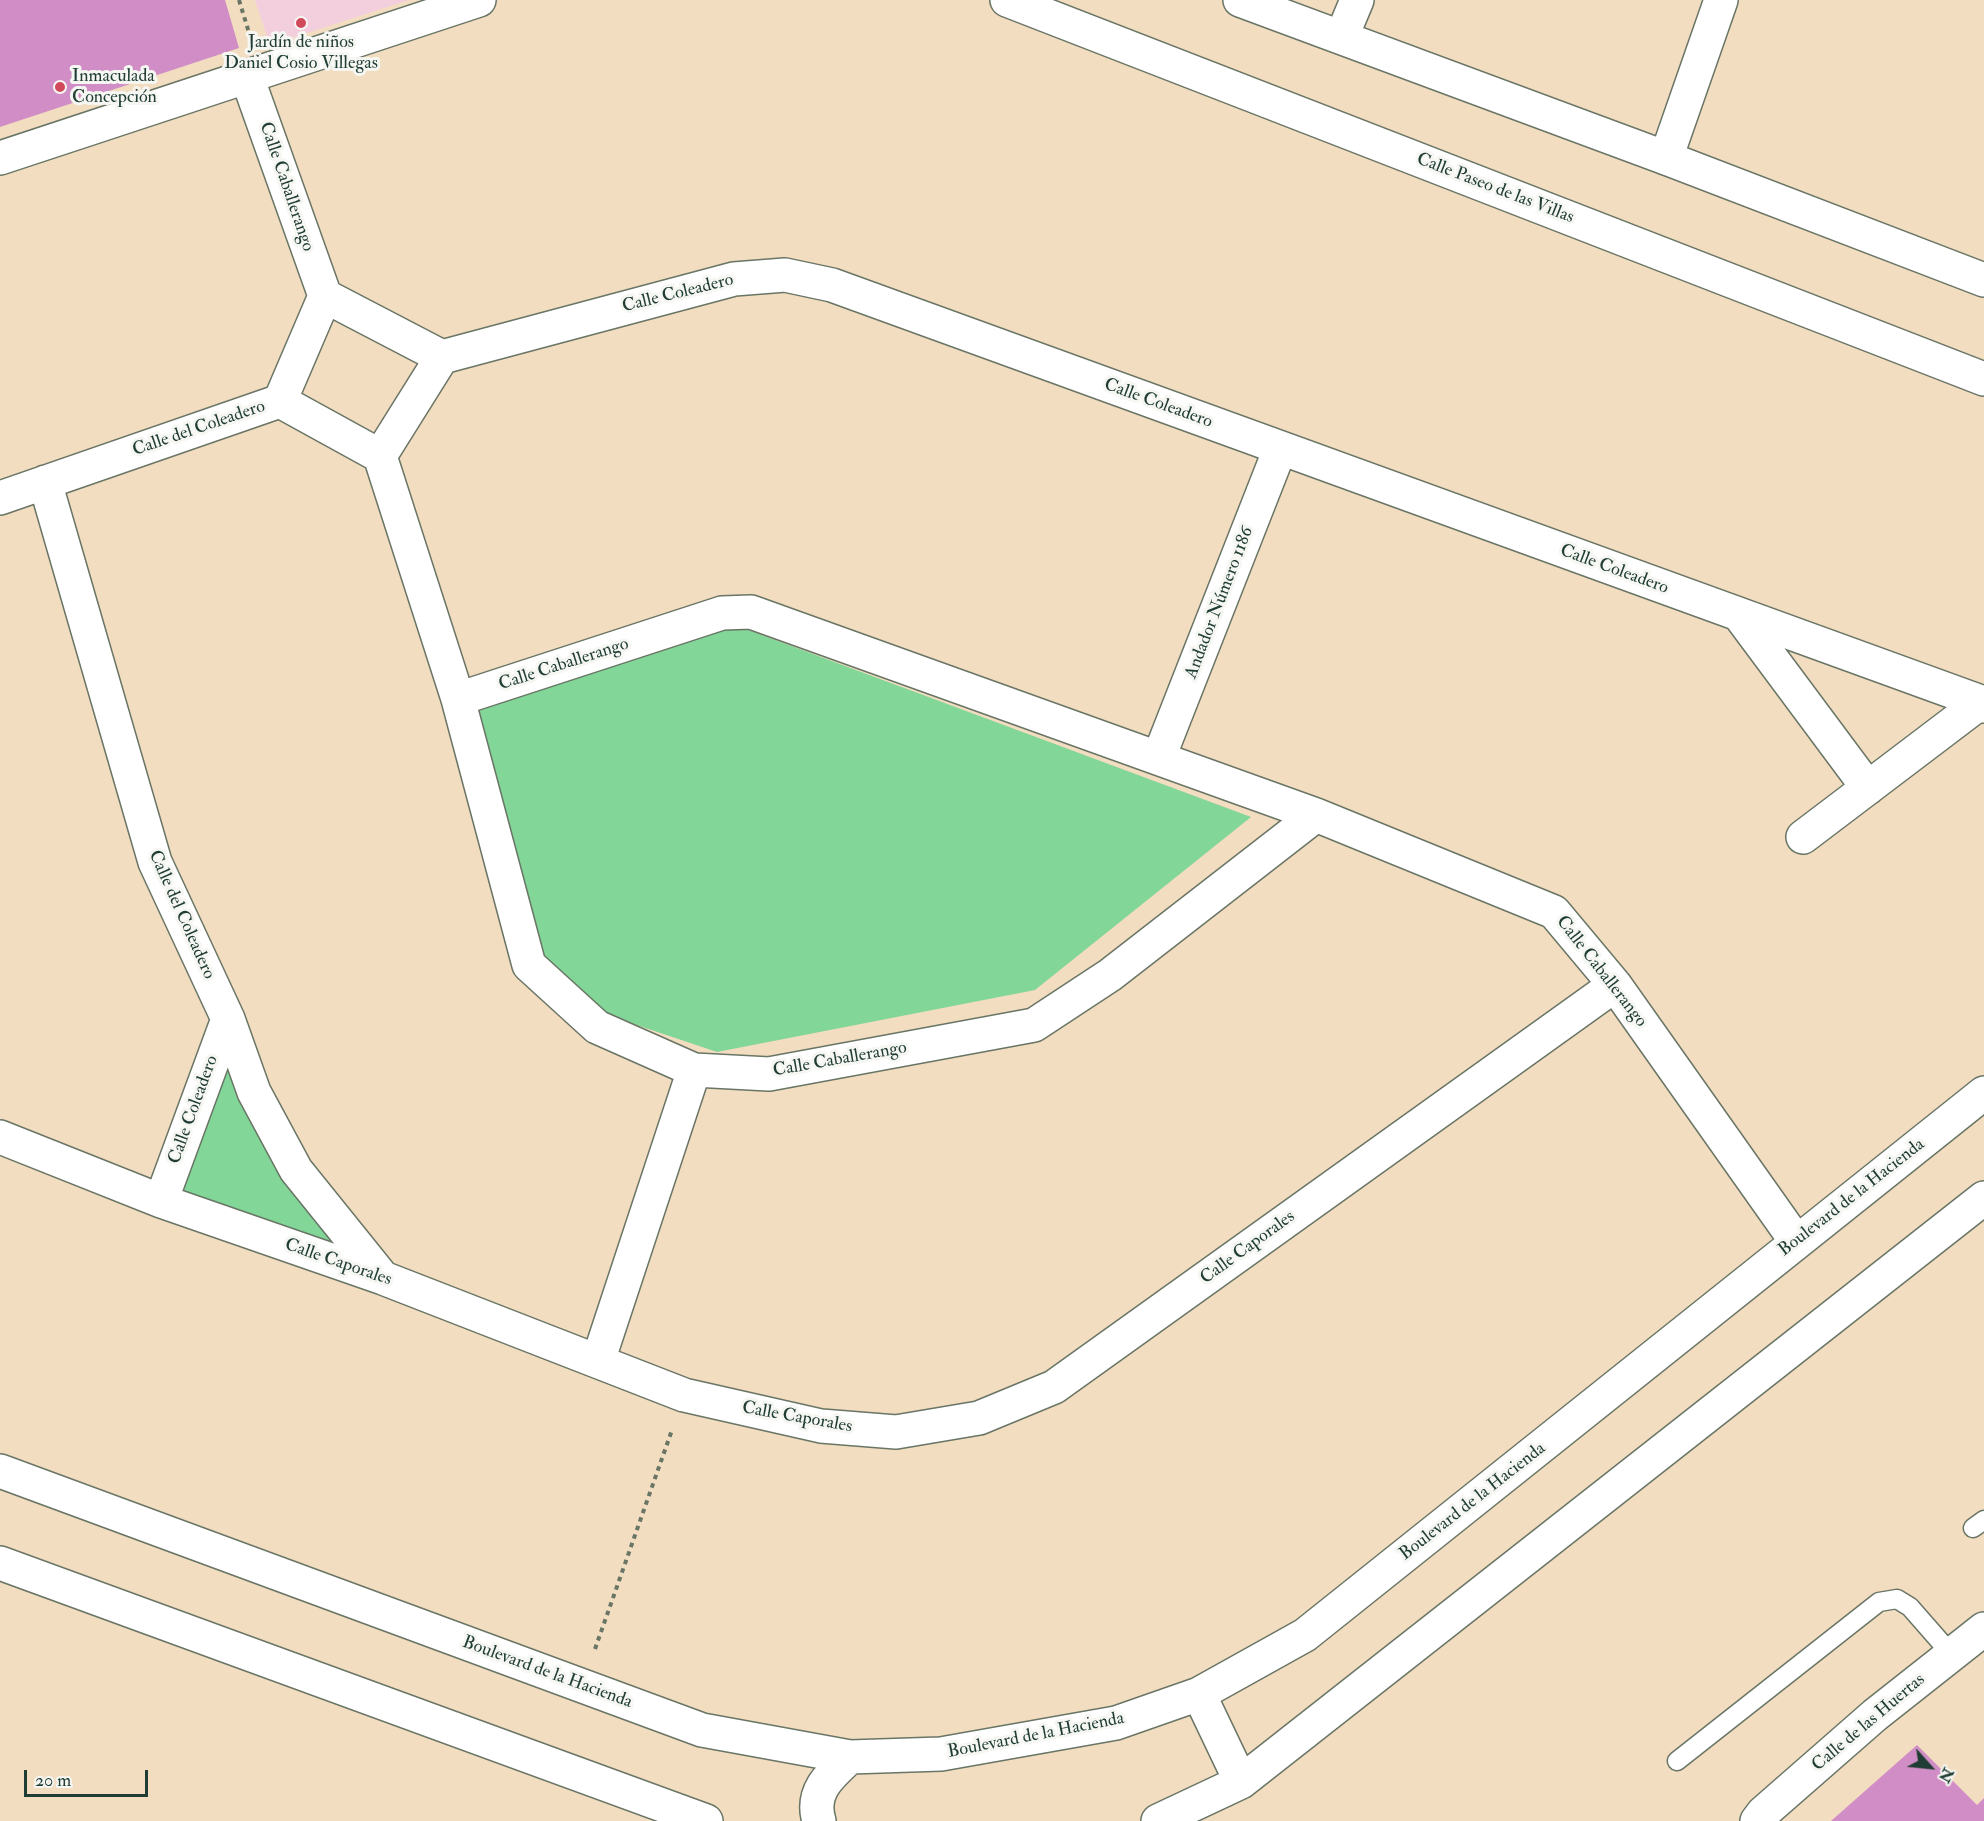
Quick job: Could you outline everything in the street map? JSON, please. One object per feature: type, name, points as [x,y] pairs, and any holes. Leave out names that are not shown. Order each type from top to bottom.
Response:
[{"type":"street","points":[[0,158],[478,0]]},
{"type":"street","name":"Calle Paseo de las Villas","points":[[1007,0],[1984,379]]},
{"type":"street","points":[[1240,0],[1342,36],[1984,280]]},
{"type":"street","points":[[1342,36],[1357,0]]},
{"type":"street","points":[[1666,158],[1720,0]]},
{"type":"street","name":"Calle Caballerango","points":[[247,77],[325,296]]},
{"type":"street","name":"Calle Coleadero","points":[[442,357],[734,279],[785,275],[832,285],[1983,704]]},
{"type":"street","points":[[280,401],[380,456],[442,357],[325,296]]},
{"type":"street","name":"Calle del Coleadero","points":[[0,498],[280,401],[325,296]]},
{"type":"street","name":"Andador Número 1186","points":[[1159,758],[1280,449]]},
{"type":"street","name":"Calle Caballerango","points":[[380,456],[458,699],[529,965],[597,1028],[694,1070],[769,1074],[1034,1025],[1110,975],[1316,814]]},
{"type":"street","name":"Calle del Coleadero","points":[[45,482],[155,862],[228,1019],[254,1092],[296,1170],[382,1278]]},
{"type":"street","name":"Calle Caballerango","points":[[458,699],[722,613],[752,612],[1316,814],[1554,912],[1615,985],[1796,1241]]},
{"type":"street","points":[[1740,616],[1869,788]]},
{"type":"street","points":[[1803,837],[1983,704]]},
{"type":"street","name":"Calle Caporales","points":[[0,1137],[161,1201],[382,1278],[684,1395],[821,1426],[896,1432],[979,1418],[1054,1387],[1615,985]]},
{"type":"street","name":"Calle Coleadero","points":[[161,1201],[228,1019]]},
{"type":"street","points":[[598,1361],[694,1070]]},
{"type":"street","name":"Boulevard de la Hacienda","points":[[0,1472],[702,1730],[850,1756],[941,1754],[1027,1741],[1116,1723],[1199,1694],[1305,1635],[1984,1093]]},
{"type":"street","points":[[1158,1821],[1241,1782],[1984,1198]]},
{"type":"street","points":[[0,1563],[706,1821]]},
{"type":"street","name":"Calle de las Huertas","points":[[1758,1821],[1763,1813],[1875,1715],[1984,1629]]},
{"type":"street","points":[[1199,1694],[1241,1782]]},
{"type":"street","points":[[819,1821],[816,1801],[825,1780],[850,1756]]},
{"type":"lane","points":[[1677,1761],[1879,1602],[1897,1599],[1910,1607],[1952,1655]]},
{"type":"path","points":[[582,1686],[684,1395]]},
{"type":"shaded area","name":"Jardín de niños Daniel Cosio Villegas","points":[[255,0],[409,0],[270,45]]},
{"type":"green space","points":[[735,625],[1251,817],[1035,990],[717,1052],[604,1014],[541,956],[472,714],[479,701]]},
{"type":"green space","points":[[227,1046],[344,1247],[174,1195]]},
{"type":"building","name":"Inmaculada Concepción","points":[[0,0],[225,0],[239,48],[0,127]]},
{"type":"building","points":[[1917,1745],[1977,1805],[1984,1798],[1984,1821],[1831,1821]]},
{"type":"place","name":"Jardín de niños Daniel Cosio Villegas","points":[[301,23]]},
{"type":"place","name":"Inmaculada Concepción","points":[[60,87]]}]
